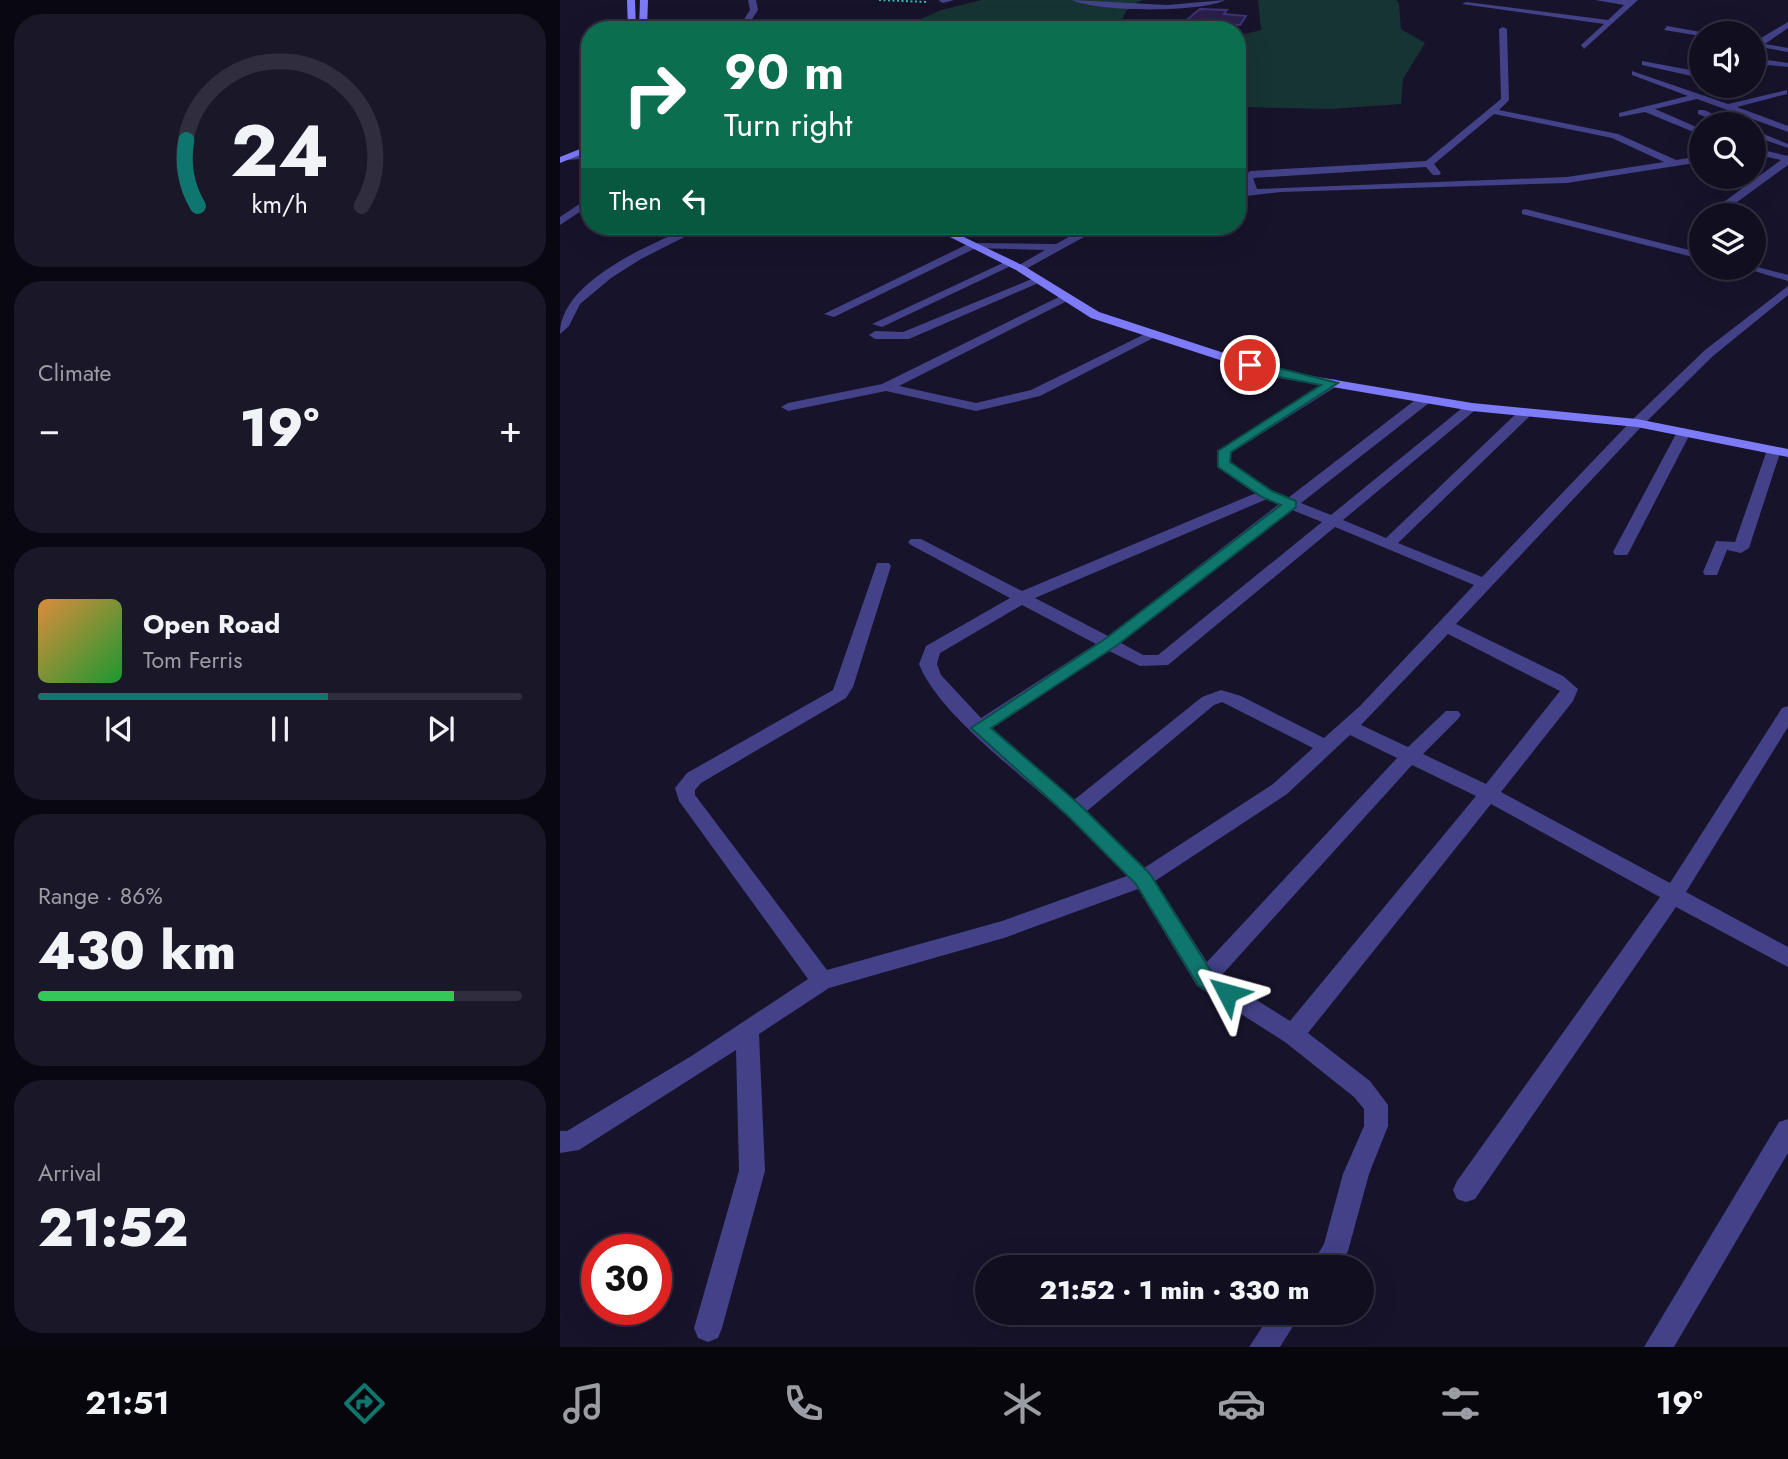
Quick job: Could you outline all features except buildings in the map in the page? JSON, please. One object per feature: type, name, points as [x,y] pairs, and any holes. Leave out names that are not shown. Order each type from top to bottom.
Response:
[{"type":"street","points":[[631,0],[632,21]]},
{"type":"street","points":[[643,21],[644,0]]},
{"type":"street","points":[[747,21],[754,10],[752,0]]},
{"type":"street","points":[[1076,0],[1172,9],[1196,7],[1221,0]]},
{"type":"street","points":[[1599,0],[1632,2]]},
{"type":"street","points":[[1584,47],[1632,2]]},
{"type":"street","points":[[1466,4],[1610,23]]},
{"type":"street","points":[[1766,38],[1788,24]]},
{"type":"street","points":[[1253,192],[1248,178],[1250,174],[1429,164],[1505,100],[1503,29]]},
{"type":"street","points":[[1667,29],[1689,32]]},
{"type":"street","points":[[1778,31],[1788,33]]},
{"type":"street","points":[[1766,46],[1788,50]]},
{"type":"street","points":[[1645,63],[1689,72]]},
{"type":"street","points":[[1766,63],[1788,65]]},
{"type":"street","points":[[1635,73],[1689,93]]},
{"type":"street","points":[[1676,88],[1689,85]]},
{"type":"street","points":[[1766,89],[1786,93]]},
{"type":"street","points":[[1727,107],[1786,93]]},
{"type":"street","points":[[1622,115],[1689,98]]},
{"type":"street","points":[[1702,98],[1788,129]]},
{"type":"street","points":[[1646,109],[1689,127]]},
{"type":"street","points":[[1492,111],[1615,136],[1674,163]]},
{"type":"street","points":[[1766,138],[1786,146]]},
{"type":"street","points":[[1766,149],[1786,146]]},
{"type":"street","points":[[563,157],[581,150]]},
{"type":"street","points":[[1766,154],[1788,159]]},
{"type":"street","points":[[563,157],[581,156]]},
{"type":"street","points":[[1729,203],[1788,159]]},
{"type":"street","points":[[1246,193],[1314,188],[1567,180],[1689,161]]},
{"type":"street","points":[[1429,164],[1445,184]]},
{"type":"street","points":[[1305,170],[1314,188]]},
{"type":"street","points":[[560,222],[581,207]]},
{"type":"street","points":[[560,302],[576,300],[647,248],[679,235]]},
{"type":"street","points":[[952,235],[1015,265],[1096,315],[1274,373],[1472,407],[1637,423],[1781,451],[1741,548],[1721,544],[1711,572]]},
{"type":"street","points":[[1039,279],[905,336],[876,329],[1080,235]]},
{"type":"street","points":[[830,314],[974,245],[1058,247]]},
{"type":"street","points":[[560,1142],[570,1142],[592,1129],[701,1062],[747,1028],[822,981],[1004,929],[1143,879],[1280,789],[1348,727],[1637,423],[1709,353],[1788,289]]},
{"type":"street","points":[[788,407],[886,387],[1067,297]]},
{"type":"street","points":[[560,330],[566,325],[576,300]]},
{"type":"street","points":[[886,387],[976,407],[1035,393],[1155,334]]},
{"type":"street","points":[[1332,383],[1224,451],[1223,464],[1267,494],[1485,584]]},
{"type":"street","points":[[979,728],[1111,642],[1424,400]]},
{"type":"street","points":[[916,542],[1111,642],[1140,660],[1162,661],[1472,407]]},
{"type":"street","points":[[1388,544],[1525,413]]},
{"type":"street","points":[[1621,552],[1684,432]]},
{"type":"street","points":[[1267,494],[1023,597],[932,650],[928,664],[933,677],[979,728],[1074,811],[1143,879],[1205,979],[1293,1035],[1362,1089],[1376,1105],[1376,1126],[1356,1174],[1332,1255]]},
{"type":"street","points":[[822,981],[686,796],[685,788],[694,778],[840,694],[883,566]]},
{"type":"street","points":[[1293,1035],[1567,697],[1570,689],[1557,680],[1446,626]]},
{"type":"street","points":[[1074,811],[1209,701],[1221,696],[1235,700],[1326,747]]},
{"type":"street","points":[[1466,1190],[1672,895],[1788,712]]},
{"type":"street","points":[[1205,979],[1410,756],[1452,715]]},
{"type":"street","points":[[1348,727],[1488,793],[1788,958]]},
{"type":"street","points":[[708,1328],[752,1171],[747,1028]]},
{"type":"street","points":[[1658,1347],[1788,1130]]},
{"type":"street","points":[[1263,1347],[1279,1325]]},
{"type":"lane","points":[[1525,212],[1689,253]]},
{"type":"lane","points":[[1766,272],[1788,278]]},
{"type":"path","points":[[879,0],[915,2]]},
{"type":"green space","points":[[982,0],[1144,0],[1127,10],[1123,21],[916,21],[941,10]]},
{"type":"green space","points":[[1258,0],[1396,0],[1399,3],[1401,29],[1425,43],[1403,79],[1401,104],[1330,109],[1246,107],[1246,34],[1261,30]]},
{"type":"route","points":[[1227,993],[1205,979],[1143,879],[1074,811],[979,728],[1111,642],[1291,504],[1267,494],[1223,464],[1224,451],[1332,383],[1274,373],[1250,365]]}]
